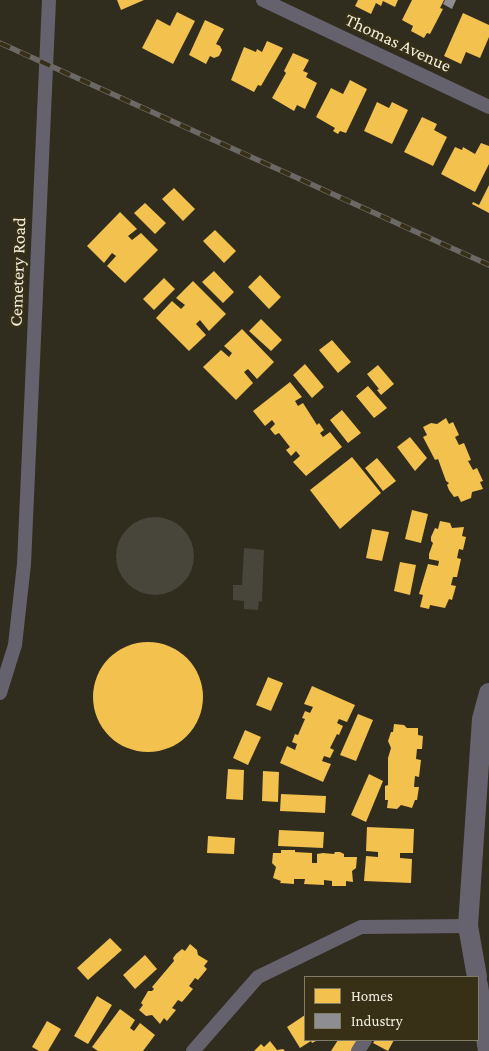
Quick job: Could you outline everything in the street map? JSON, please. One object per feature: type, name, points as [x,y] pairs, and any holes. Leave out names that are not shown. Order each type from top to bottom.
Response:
[{"type":"main road","points":[[476,976],[468,926],[482,719],[489,693]]},
{"type":"main road","points":[[479,992],[488,1051]]},
{"type":"street","name":"Cemetery Road","points":[[0,693],[15,645],[24,564],[49,0]]},
{"type":"street","name":"Thomas Avenue","points":[[263,0],[489,107]]},
{"type":"street","points":[[193,1051],[258,977],[361,928],[468,926]]},
{"type":"building: Homes","points":[[117,0],[144,0],[121,10]]},
{"type":"building: Homes","points":[[358,0],[398,0],[395,7],[383,1],[381,6],[376,3],[371,14],[355,6]]},
{"type":"building: Homes","points":[[412,0],[444,0],[440,8],[443,9],[430,34],[427,33],[424,38],[411,31],[413,26],[402,20]]},
{"type":"building: Homes","points":[[177,12],[195,21],[173,64],[142,48],[157,19],[170,26]]},
{"type":"building: Homes","points":[[463,13],[489,25],[489,37],[480,58],[466,52],[461,64],[444,56]]},
{"type":"building: Homes","points":[[205,20],[224,29],[216,44],[222,50],[219,56],[214,58],[210,56],[206,64],[189,55]]},
{"type":"building: Homes","points":[[267,41],[283,48],[261,86],[258,85],[254,92],[231,80],[244,47],[256,52],[257,49],[262,52]]},
{"type":"building: Homes","points":[[293,53],[309,60],[303,71],[308,73],[306,77],[317,83],[305,109],[297,105],[294,111],[272,98],[286,73],[284,71]]},
{"type":"building: Homes","points":[[350,80],[367,89],[346,133],[340,131],[338,134],[333,131],[335,128],[316,117],[331,88],[343,94]]},
{"type":"building: Homes","points":[[377,102],[389,108],[392,102],[408,110],[392,144],[364,131]]},
{"type":"building: Homes","points":[[422,117],[437,124],[434,130],[447,137],[433,166],[404,152]]},
{"type":"building: Homes","points":[[481,143],[489,146],[489,164],[475,192],[441,174],[455,147],[462,150],[463,147],[475,154]]},
{"type":"building: Homes","points":[[489,185],[489,213],[472,204],[473,202],[479,205]]},
{"type":"building: Homes","points":[[174,188],[195,209],[183,221],[162,199]]},
{"type":"building: Homes","points":[[145,203],[166,223],[155,234],[134,213]]},
{"type":"building: Homes","points":[[120,212],[137,229],[128,236],[132,240],[141,233],[158,250],[125,283],[107,266],[116,256],[112,253],[104,263],[87,246]]},
{"type":"building: Homes","points":[[215,230],[236,251],[224,263],[203,241]]},
{"type":"building: Homes","points":[[214,271],[234,292],[223,303],[202,282]]},
{"type":"building: Homes","points":[[260,275],[281,297],[269,309],[248,287]]},
{"type":"building: Homes","points":[[164,278],[175,289],[154,310],[143,299]]},
{"type":"building: Homes","points":[[193,281],[226,314],[209,331],[200,320],[196,324],[206,335],[189,351],[156,318],[172,301],[181,309],[185,305],[176,298]]},
{"type":"building: Homes","points":[[261,319],[282,340],[271,351],[249,331]]},
{"type":"building: Homes","points":[[242,329],[274,362],[257,379],[248,369],[244,372],[253,383],[236,400],[203,367],[221,350],[229,357],[232,353],[224,346]]},
{"type":"building: Homes","points":[[332,340],[351,362],[338,373],[319,350]]},
{"type":"building: Homes","points":[[305,364],[324,387],[312,398],[293,375]]},
{"type":"building: Homes","points":[[378,365],[394,384],[381,395],[377,390],[379,389],[367,374]]},
{"type":"building: Homes","points":[[290,382],[302,397],[295,401],[298,406],[303,403],[317,425],[319,423],[324,430],[320,433],[323,437],[330,432],[342,447],[306,476],[293,462],[300,456],[296,451],[291,456],[286,450],[290,447],[279,433],[275,435],[270,429],[275,424],[272,420],[265,426],[253,411]]},
{"type":"building: Homes","points":[[368,386],[387,408],[374,418],[356,396]]},
{"type":"building: Homes","points":[[342,410],[361,433],[348,443],[330,420]]},
{"type":"building: Homes","points":[[446,418],[449,424],[453,422],[459,435],[455,437],[459,445],[464,443],[471,460],[468,461],[473,470],[477,468],[483,481],[480,482],[483,489],[472,492],[471,498],[461,502],[458,496],[454,497],[449,490],[447,485],[449,483],[446,481],[438,459],[435,460],[423,437],[427,435],[423,427],[431,423],[437,424]]},
{"type":"building: Homes","points":[[410,437],[427,458],[415,471],[397,447]]},
{"type":"building: Homes","points":[[352,457],[381,493],[340,529],[310,490]]},
{"type":"building: Homes","points":[[377,458],[396,481],[383,491],[365,468]]},
{"type":"building: Homes","points":[[412,510],[428,514],[421,543],[405,539]]},
{"type":"building: Homes","points":[[440,521],[450,523],[452,528],[464,527],[462,536],[466,537],[463,550],[459,549],[457,558],[461,559],[457,577],[453,577],[451,585],[456,586],[452,600],[449,599],[445,608],[430,605],[429,609],[420,607],[423,595],[419,594],[428,564],[438,566],[439,561],[429,559],[429,554],[433,543],[431,537],[435,528],[438,529]]},
{"type":"building: Homes","points":[[372,529],[389,532],[382,561],[366,558]]},
{"type":"building: Homes","points":[[400,562],[416,565],[410,595],[394,591]]},
{"type":"building: Homes","points":[[148,642],[159,643],[169,647],[187,658],[198,676],[202,686],[202,708],[198,718],[187,736],[169,747],[159,751],[148,752],[137,751],[127,747],[109,736],[98,718],[94,708],[93,697],[94,686],[98,676],[109,658],[127,647],[137,643]]},
{"type":"building: Homes","points":[[268,677],[283,683],[271,711],[256,705]]},
{"type":"building: Homes","points":[[312,686],[355,705],[347,722],[339,719],[337,723],[343,726],[330,748],[334,750],[330,758],[324,756],[322,761],[331,764],[323,782],[280,763],[287,746],[295,750],[297,744],[292,742],[295,734],[298,735],[305,719],[302,718],[305,711],[310,713],[313,707],[304,704]]},
{"type":"building: Homes","points":[[358,714],[373,720],[356,761],[340,755]]},
{"type":"building: Homes","points":[[394,724],[404,725],[407,728],[418,728],[418,735],[423,736],[422,749],[417,749],[416,759],[421,760],[419,777],[415,776],[414,787],[419,787],[417,800],[415,800],[412,808],[401,805],[397,809],[387,808],[388,800],[385,800],[385,786],[388,785],[388,758],[391,748],[388,741],[391,732],[393,732]]},
{"type":"building: Homes","points":[[245,730],[261,737],[248,765],[233,758]]},
{"type":"building: Homes","points":[[228,769],[244,770],[243,800],[226,799]]},
{"type":"building: Homes","points":[[263,771],[279,772],[278,802],[262,801]]},
{"type":"building: Homes","points":[[369,774],[383,781],[366,822],[351,815]]},
{"type":"building: Homes","points":[[281,794],[326,796],[325,813],[280,811]]},
{"type":"building: Homes","points":[[367,827],[414,829],[413,853],[400,853],[400,858],[412,859],[411,883],[364,881],[366,856],[378,857],[378,852],[366,851]]},
{"type":"building: Homes","points":[[279,830],[324,832],[323,848],[278,846]]},
{"type":"building: Homes","points":[[208,836],[235,838],[234,854],[207,853]]},
{"type":"building: Homes","points":[[281,850],[312,853],[312,863],[317,863],[317,854],[323,853],[334,854],[335,852],[340,852],[344,854],[344,857],[357,857],[356,868],[352,871],[353,882],[346,881],[346,886],[332,886],[332,881],[324,880],[324,885],[304,884],[305,879],[294,879],[294,884],[280,883],[281,881],[273,878],[276,867],[272,863],[273,853],[281,853]]},
{"type":"building: Homes","points":[[110,938],[122,950],[88,980],[77,968]]},
{"type":"building: Homes","points":[[190,944],[197,950],[198,955],[208,961],[204,966],[207,969],[198,980],[195,978],[189,986],[193,989],[182,1002],[178,1000],[172,1008],[176,1010],[167,1021],[164,1018],[160,1024],[152,1015],[146,1016],[139,1010],[143,1005],[141,1003],[148,991],[154,989],[152,987],[174,961],[173,958],[176,954],[182,949],[185,951]]},
{"type":"building: Homes","points":[[145,955],[157,969],[135,989],[123,975]]},
{"type":"building: Homes","points":[[97,996],[112,1005],[88,1044],[74,1036]]},
{"type":"building: Homes","points":[[120,1009],[135,1020],[130,1028],[134,1031],[140,1023],[155,1035],[143,1051],[98,1051],[92,1047]]},
{"type":"building: Homes","points":[[304,1016],[304,1041],[311,1041],[300,1048],[287,1027]]},
{"type":"building: Homes","points":[[47,1021],[61,1029],[48,1051],[39,1051],[32,1047]]},
{"type":"building: Homes","points":[[270,1041],[277,1050],[283,1049],[285,1051],[254,1051],[261,1044],[264,1047]]},
{"type":"building: Homes","points":[[337,1041],[357,1041],[352,1051],[331,1051]]},
{"type":"building: Homes","points":[[374,1041],[393,1041],[388,1051],[373,1043]]},
{"type":"building: Industry","points":[[445,0],[456,0],[452,9],[443,4]]},
{"type":"building: Other","points":[[155,517],[170,520],[182,529],[191,541],[194,556],[191,571],[182,583],[170,592],[155,595],[140,592],[128,583],[119,571],[116,556],[119,541],[128,529],[140,520]]},
{"type":"building: Other","points":[[244,548],[264,550],[262,602],[259,601],[258,610],[244,609],[244,601],[233,600],[233,585],[242,585]]},
{"type":"railway","points":[[0,43],[489,265]]}]
